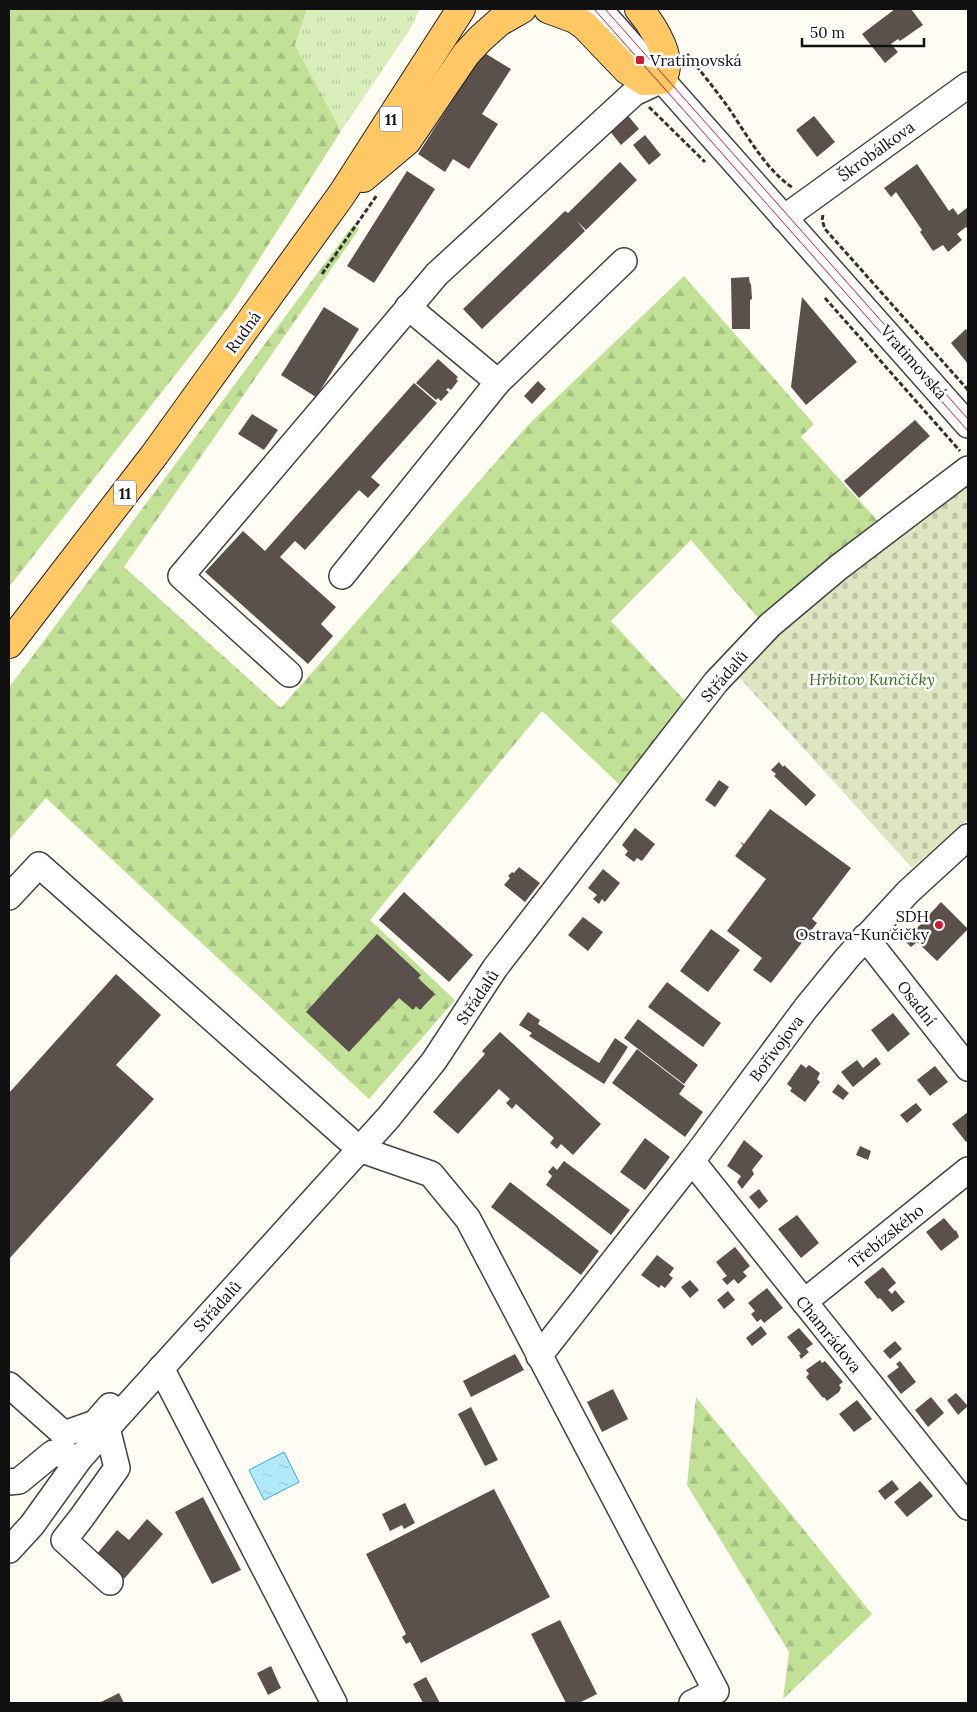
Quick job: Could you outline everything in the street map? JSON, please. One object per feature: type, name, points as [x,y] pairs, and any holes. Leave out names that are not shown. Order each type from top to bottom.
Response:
[{"type":"main road","points":[[440,43],[444,9]]},
{"type":"main road","name":"Rudná","points":[[9,644],[155,454],[342,194],[462,9]]},
{"type":"main road","points":[[342,194],[408,140],[466,54],[499,22],[522,9]]},
{"type":"main road","points":[[548,9],[575,19],[585,26],[627,70],[644,80],[662,80],[666,67],[666,56],[650,21],[639,9]]},
{"type":"street","name":"Vratimovská","points":[[599,9],[968,425]]},
{"type":"street","points":[[289,674],[181,576],[437,274],[634,93],[662,80]]},
{"type":"street","name":"Škrobálkova","points":[[784,218],[968,85]]},
{"type":"street","points":[[342,576],[498,382],[624,261]]},
{"type":"street","points":[[408,308],[498,382]]},
{"type":"street","name":"Střádalů","points":[[9,1550],[32,1525],[80,1458],[161,1368],[353,1144],[388,1118],[434,1061],[501,961],[716,682],[770,625],[965,461]]},
{"type":"street","name":"Bořivojova","points":[[539,1356],[692,1161],[806,1008],[865,937],[908,892],[968,837]]},
{"type":"street","points":[[9,897],[39,865],[353,1144],[431,1174],[468,1219],[716,1691],[692,1703]]},
{"type":"street","name":"Osadní","points":[[865,937],[968,1068]]},
{"type":"street","points":[[9,1385],[64,1434],[95,1423],[353,1144]]},
{"type":"street","name":"Chamrádova","points":[[692,1161],[968,1507]]},
{"type":"street","name":"Třebízského","points":[[804,1302],[968,1170]]},
{"type":"street","points":[[161,1368],[334,1703]]},
{"type":"street","points":[[107,1428],[117,1468],[64,1540],[110,1582]]},
{"type":"street","points":[[9,1482],[19,1481],[53,1453],[80,1458]]},
{"type":"path","points":[[634,93],[710,167]]},
{"type":"path","points":[[820,292],[965,461]]},
{"type":"green space","points":[[9,9],[307,9],[295,45],[341,131],[230,305],[9,587]]},
{"type":"green space","points":[[307,9],[420,9],[409,31],[341,131],[295,45]]},
{"type":"green space","points":[[354,224],[359,229],[124,567],[281,708],[529,424],[684,276],[814,424],[801,437],[878,521],[759,619],[691,540],[611,621],[686,702],[622,787],[542,711],[370,920],[455,1000],[369,1099],[46,798],[9,840],[9,687]]},
{"type":"green space","name":"Hřbitov Kunčičky","points":[[968,482],[968,819],[912,868],[738,676],[797,615]]},
{"type":"green space","points":[[696,1397],[872,1614],[783,1699],[789,1652],[687,1485]]},
{"type":"water","points":[[284,1452],[299,1482],[264,1500],[249,1470]]},
{"type":"building","points":[[895,9],[911,9],[923,25],[900,41],[898,39],[891,44],[898,52],[885,63],[862,34]]},
{"type":"building","points":[[483,52],[511,69],[482,114],[498,124],[469,169],[453,159],[445,172],[418,154]]},
{"type":"building","points":[[626,113],[639,129],[621,145],[609,130]]},
{"type":"building","points":[[814,116],[835,142],[817,157],[796,130]]},
{"type":"building","points":[[645,135],[661,155],[649,165],[633,145]]},
{"type":"building","points":[[620,162],[637,180],[586,230],[577,221],[585,231],[482,329],[463,309],[565,211],[568,213]]},
{"type":"building","points":[[917,164],[949,211],[953,208],[958,215],[968,207],[968,230],[966,227],[957,234],[962,240],[948,252],[943,245],[933,251],[920,232],[922,230],[896,192],[891,197],[884,188]]},
{"type":"building","points":[[407,171],[435,189],[374,283],[347,266]]},
{"type":"building","points":[[749,277],[752,299],[750,300],[750,329],[732,329],[731,278]]},
{"type":"building","points":[[802,297],[857,362],[806,405],[791,387]]},
{"type":"building","points":[[324,307],[359,329],[316,397],[281,375]]},
{"type":"building","points":[[966,329],[968,332],[968,364],[951,343]]},
{"type":"building","points":[[438,359],[458,377],[456,379],[458,381],[451,390],[448,388],[446,390],[449,392],[441,401],[438,398],[436,400],[416,383]]},
{"type":"building","points":[[538,381],[546,389],[532,404],[524,396]]},
{"type":"building","points":[[414,383],[437,403],[371,477],[380,485],[368,498],[359,490],[305,550],[295,541],[280,557],[336,607],[321,624],[333,636],[308,664],[205,572],[243,531],[265,551]]},
{"type":"building","points":[[252,414],[278,430],[264,450],[238,434]]},
{"type":"building","points":[[915,420],[930,436],[859,498],[844,481]]},
{"type":"building","points":[[779,762],[816,795],[806,806],[774,776],[776,774],[771,770]]},
{"type":"building","points":[[719,780],[729,787],[715,807],[705,800]]},
{"type":"building","points":[[770,809],[851,868],[812,919],[817,923],[771,983],[753,970],[762,958],[727,931],[766,879],[735,856],[743,845],[740,842],[744,844]]},
{"type":"building","points":[[635,828],[655,844],[642,861],[637,858],[634,862],[625,855],[628,851],[622,845]]},
{"type":"building","points":[[519,867],[540,883],[525,902],[504,885],[510,878],[508,876]]},
{"type":"building","points":[[603,869],[620,883],[605,902],[602,899],[599,904],[593,899],[597,895],[588,888]]},
{"type":"building","points":[[404,892],[473,955],[449,982],[379,920]]},
{"type":"building","points":[[941,902],[968,929],[937,961],[917,942],[911,947],[905,941]]},
{"type":"building","points":[[583,917],[603,932],[588,951],[568,935]]},
{"type":"building","points":[[711,929],[740,950],[708,992],[680,971]]},
{"type":"building","points":[[377,934],[421,975],[418,978],[435,994],[420,1010],[416,1006],[413,1010],[399,998],[349,1052],[306,1012]]},
{"type":"building","points":[[116,974],[161,1015],[116,1065],[154,1099],[9,1259],[9,1093]]},
{"type":"building","points":[[667,982],[721,1023],[703,1047],[648,1007]]},
{"type":"building","points":[[528,1012],[540,1020],[538,1024],[599,1063],[615,1038],[628,1047],[604,1084],[529,1036],[532,1033],[519,1025]]},
{"type":"building","points":[[893,1013],[910,1034],[888,1052],[871,1030]]},
{"type":"building","points":[[638,1019],[698,1065],[684,1084],[624,1038]]},
{"type":"building","points":[[500,1032],[601,1124],[573,1155],[561,1144],[557,1149],[550,1143],[554,1138],[516,1104],[512,1109],[506,1103],[510,1099],[499,1089],[458,1134],[433,1112],[485,1054],[482,1051]]},
{"type":"building","points":[[637,1049],[685,1086],[679,1094],[703,1112],[685,1137],[612,1083]]},
{"type":"building","points":[[876,1057],[881,1064],[853,1087],[841,1072],[857,1060],[863,1068]]},
{"type":"building","points":[[801,1064],[806,1068],[809,1065],[820,1073],[817,1079],[820,1082],[805,1102],[790,1091],[792,1088],[787,1084]]},
{"type":"building","points":[[935,1066],[948,1082],[930,1096],[917,1080]]},
{"type":"building","points":[[838,1084],[849,1093],[843,1100],[832,1092]]},
{"type":"building","points":[[916,1103],[922,1110],[907,1123],[900,1115]]},
{"type":"building","points":[[968,1112],[968,1140],[966,1142],[952,1124]]},
{"type":"building","points":[[645,1138],[670,1157],[645,1190],[620,1172]]},
{"type":"building","points":[[744,1140],[763,1156],[752,1170],[754,1174],[742,1189],[737,1182],[741,1176],[727,1166]]},
{"type":"building","points":[[860,1146],[871,1151],[868,1160],[856,1155]]},
{"type":"building","points":[[564,1161],[630,1210],[611,1235],[546,1185],[552,1176],[548,1172],[553,1166],[557,1170]]},
{"type":"building","points":[[510,1182],[599,1251],[581,1275],[491,1207]]},
{"type":"building","points":[[759,1189],[768,1201],[759,1209],[749,1197]]},
{"type":"building","points":[[797,1215],[819,1243],[801,1258],[778,1229]]},
{"type":"building","points":[[944,1218],[956,1230],[959,1237],[941,1251],[926,1232]]},
{"type":"building","points":[[735,1247],[750,1266],[743,1272],[747,1276],[738,1284],[734,1279],[727,1285],[722,1279],[727,1276],[716,1262]]},
{"type":"building","points":[[657,1255],[674,1268],[669,1275],[673,1278],[665,1288],[661,1285],[659,1288],[641,1275]]},
{"type":"building","points":[[883,1267],[896,1283],[888,1290],[892,1294],[895,1290],[905,1302],[892,1312],[864,1282]]},
{"type":"building","points":[[690,1280],[699,1290],[690,1298],[681,1287]]},
{"type":"building","points":[[767,1288],[783,1308],[764,1323],[761,1319],[757,1322],[751,1314],[755,1311],[748,1303]]},
{"type":"building","points":[[728,1291],[735,1300],[724,1309],[717,1300]]},
{"type":"building","points":[[761,1326],[767,1334],[752,1346],[746,1338]]},
{"type":"building","points":[[799,1328],[813,1344],[806,1349],[809,1352],[801,1359],[799,1355],[801,1354],[787,1337]]},
{"type":"building","points":[[895,1341],[902,1349],[890,1359],[883,1351]]},
{"type":"building","points":[[515,1354],[524,1370],[471,1397],[463,1381]]},
{"type":"building","points":[[820,1360],[822,1363],[825,1361],[843,1382],[839,1385],[841,1388],[839,1392],[827,1401],[806,1377],[809,1374],[806,1370]]},
{"type":"building","points":[[900,1361],[916,1382],[901,1394],[887,1376],[899,1367],[896,1364]]},
{"type":"building","points":[[613,1389],[628,1419],[602,1432],[587,1402]]},
{"type":"building","points":[[956,1393],[968,1406],[958,1415],[947,1400]]},
{"type":"building","points":[[931,1397],[944,1413],[928,1427],[915,1410]]},
{"type":"building","points":[[857,1400],[872,1419],[854,1432],[839,1414]]},
{"type":"building","points":[[471,1407],[498,1460],[485,1466],[458,1414]]},
{"type":"building","points":[[892,1480],[899,1489],[885,1500],[878,1491]]},
{"type":"building","points":[[920,1481],[933,1496],[907,1517],[894,1502]]},
{"type":"building","points":[[494,1489],[550,1597],[421,1663],[410,1642],[406,1644],[402,1637],[406,1634],[366,1554]]},
{"type":"building","points":[[203,1497],[241,1570],[212,1584],[175,1512]]},
{"type":"building","points":[[405,1503],[415,1523],[404,1529],[402,1525],[390,1531],[382,1514]]},
{"type":"building","points":[[147,1519],[163,1534],[124,1579],[96,1555],[117,1530],[129,1540]]},
{"type":"building","points":[[560,1620],[597,1694],[579,1703],[566,1703],[531,1634]]},
{"type":"building","points":[[271,1666],[281,1688],[268,1695],[257,1673]]},
{"type":"building","points":[[426,1677],[440,1703],[423,1703],[413,1684]]},
{"type":"building","points":[[119,1693],[124,1703],[99,1703]]},
{"type":"tram line","points":[[594,9],[968,431]]},
{"type":"tram line","points":[[605,9],[968,419]]},
{"type":"place","name":"Vratimovská","points":[[640,60]]},
{"type":"place","name":"SDH Ostrava-Kunčičky","points":[[939,925]]}]
